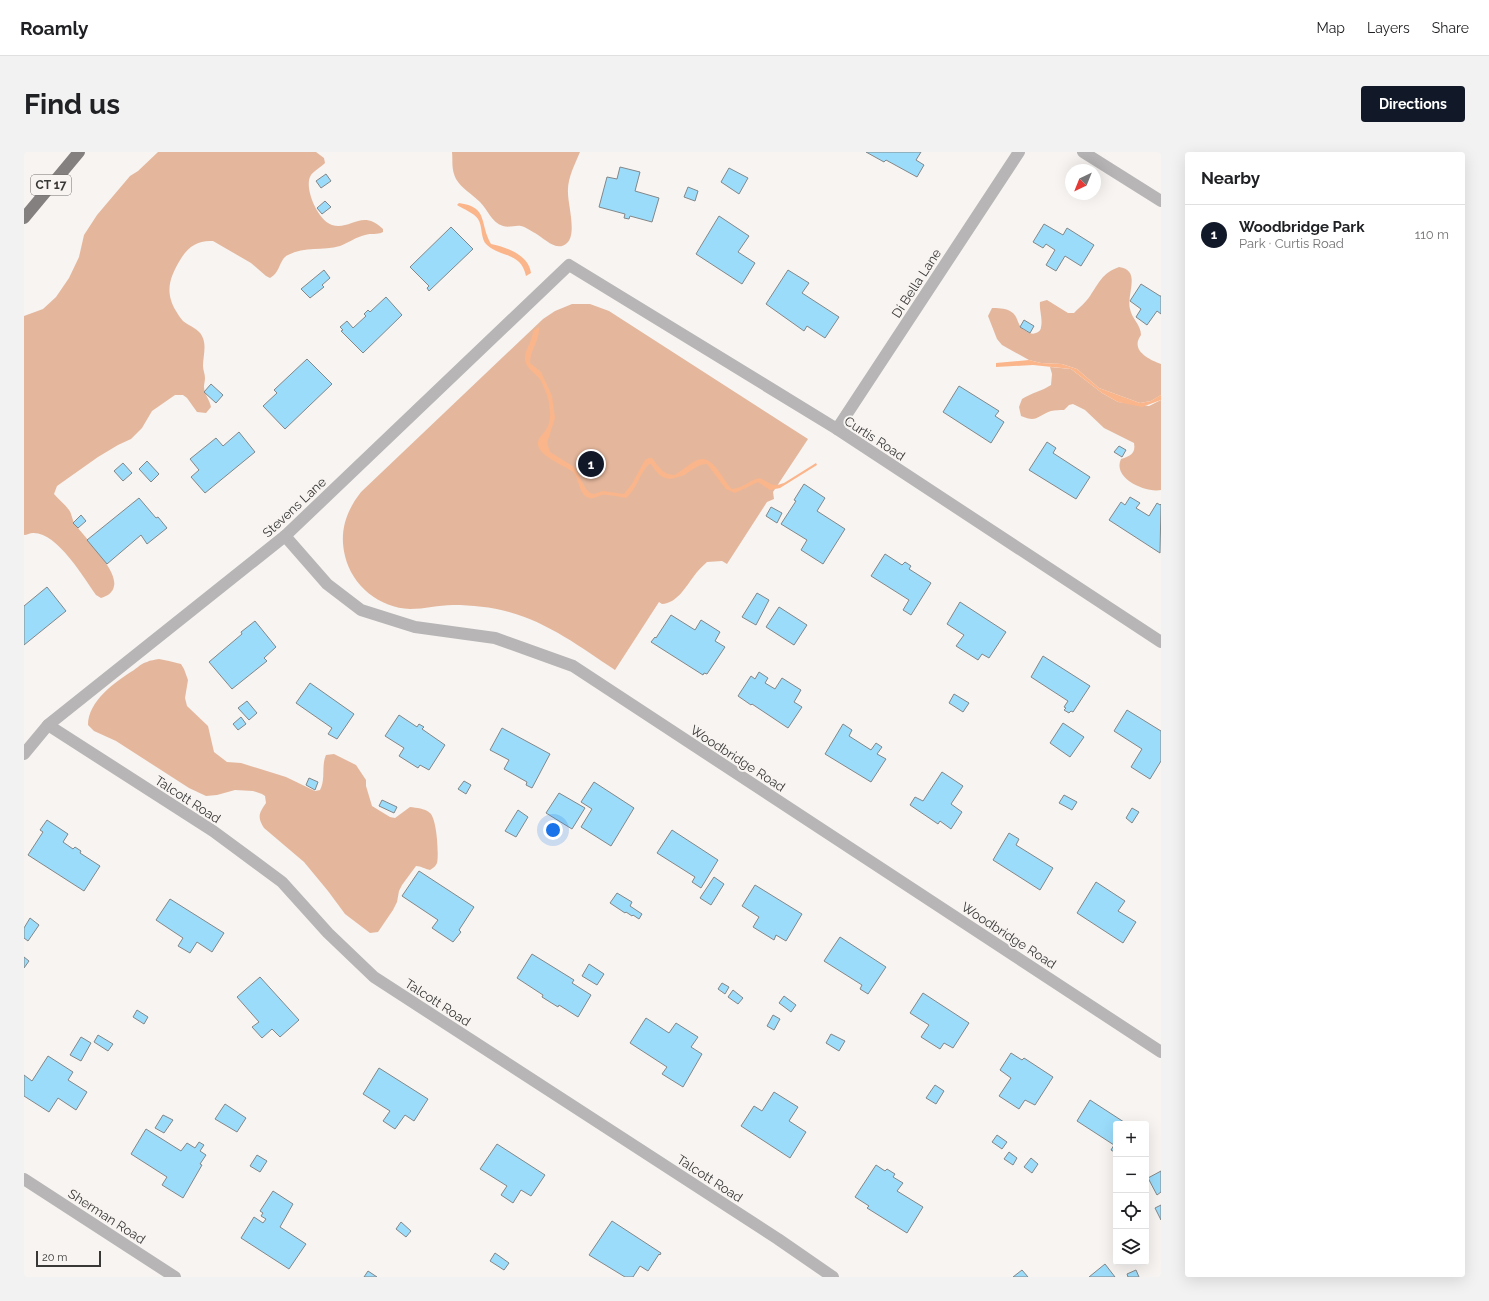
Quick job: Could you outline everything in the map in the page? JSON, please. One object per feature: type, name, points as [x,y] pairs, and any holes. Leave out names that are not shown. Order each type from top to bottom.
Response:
[{"type":"main road","name":"CT 17","points":[[24,218],[79,152]]},
{"type":"street","name":"Di Bella Lane","points":[[837,430],[1019,152]]},
{"type":"street","points":[[1083,152],[1161,201]]},
{"type":"street","name":"Curtis Road","points":[[569,265],[837,430],[1161,642]]},
{"type":"street","name":"Stevens Lane","points":[[24,754],[48,725],[285,536],[569,265]]},
{"type":"street","name":"Woodbridge Road","points":[[285,536],[326,584],[362,610],[416,627],[495,638],[573,666],[1161,1052]]},
{"type":"street","name":"Talcott Road","points":[[48,725],[213,831],[282,882],[328,932],[374,977],[778,1239],[833,1277]]},
{"type":"street","name":"Sherman Road","points":[[24,1179],[175,1277]]},
{"type":"shaded area","points":[[158,152],[316,152],[324,158],[325,163],[311,175],[309,187],[313,203],[322,217],[332,225],[338,226],[356,221],[369,220],[376,223],[383,229],[383,232],[367,234],[340,246],[294,252],[283,259],[274,275],[270,278],[251,263],[213,241],[195,244],[185,253],[174,271],[169,290],[170,297],[172,304],[181,319],[201,334],[205,347],[203,366],[205,378],[204,390],[211,407],[206,413],[197,412],[187,398],[183,395],[175,395],[152,411],[142,428],[131,439],[98,457],[57,486],[54,494],[69,510],[75,524],[111,571],[114,579],[114,586],[109,594],[101,598],[96,595],[69,557],[51,540],[42,535],[33,533],[24,535],[24,316],[43,309],[56,297],[69,278],[79,257],[84,235],[97,215],[130,176],[138,171]]},
{"type":"shaded area","points":[[452,152],[580,152],[572,172],[568,188],[572,226],[570,239],[567,243],[563,246],[555,246],[525,227],[505,227],[495,222],[483,205],[458,183],[454,175]]},
{"type":"shaded area","points":[[459,203],[475,208],[482,217],[487,236],[491,244],[503,247],[516,253],[526,261],[531,273],[526,276],[524,268],[515,259],[487,245],[483,239],[481,225],[478,219],[457,205]]},
{"type":"shaded area","points":[[1119,267],[1126,269],[1132,278],[1129,303],[1131,313],[1141,331],[1141,335],[1138,340],[1139,349],[1146,357],[1161,364],[1161,395],[1151,401],[1140,403],[1099,388],[1077,369],[1062,364],[1041,363],[1029,360],[1002,345],[997,339],[988,316],[992,308],[1010,311],[1016,316],[1020,325],[1025,331],[1033,334],[1040,330],[1040,302],[1047,300],[1068,313],[1074,313],[1084,303],[1105,275],[1113,269]]},
{"type":"shaded area","points":[[572,304],[590,304],[609,311],[808,439],[773,492],[774,499],[767,502],[727,564],[722,561],[707,562],[676,598],[667,603],[662,604],[659,602],[615,670],[551,629],[509,612],[467,605],[447,605],[410,609],[388,605],[369,593],[354,577],[349,567],[343,547],[343,530],[345,522],[351,507],[361,492],[543,319],[555,311]]},
{"type":"shaded area","points":[[539,327],[538,336],[530,358],[530,363],[541,372],[552,396],[555,418],[547,443],[550,452],[574,467],[586,489],[590,493],[594,494],[603,491],[624,494],[632,484],[645,460],[649,458],[652,458],[664,472],[670,475],[674,475],[697,460],[706,459],[714,466],[732,489],[759,478],[773,485],[784,483],[816,463],[817,465],[780,488],[770,490],[758,482],[735,493],[726,489],[707,464],[670,479],[660,476],[651,464],[649,464],[633,490],[626,498],[608,495],[593,498],[586,497],[581,490],[575,474],[546,456],[539,447],[539,439],[546,430],[550,421],[548,398],[540,379],[526,363],[525,356],[533,335],[533,331]]},
{"type":"shaded area","points":[[1029,360],[1041,363],[1062,364],[1077,369],[1099,388],[1140,403],[1151,401],[1161,395],[1161,400],[1142,407],[1118,402],[1102,393],[1071,369],[1033,365],[996,367],[996,363]]},
{"type":"shaded area","points":[[1050,367],[1071,369],[1102,393],[1118,402],[1149,406],[1161,400],[1161,490],[1139,487],[1125,478],[1119,466],[1121,459],[1132,454],[1134,450],[1134,443],[1104,428],[1085,410],[1073,404],[1069,405],[1064,410],[1051,411],[1034,419],[1021,416],[1019,407],[1022,399],[1051,385],[1052,374]]},
{"type":"shaded area","points":[[159,659],[181,664],[188,680],[185,698],[187,706],[208,726],[214,752],[227,762],[241,763],[286,777],[315,791],[320,790],[322,786],[326,755],[334,754],[356,765],[366,780],[366,786],[372,806],[390,817],[395,818],[410,807],[423,809],[430,813],[434,822],[437,837],[437,864],[430,870],[416,866],[402,885],[393,910],[378,932],[370,933],[345,914],[304,862],[264,828],[260,821],[260,815],[266,803],[265,796],[253,791],[235,790],[217,795],[206,796],[189,788],[116,741],[94,731],[88,725],[89,716],[93,708],[111,686],[142,664]]},
{"type":"building","points":[[866,152],[921,152],[916,160],[924,165],[917,177],[886,160],[884,162]]},
{"type":"building","points":[[620,167],[640,172],[635,191],[659,198],[652,222],[630,216],[629,219],[624,218],[625,214],[599,207],[607,177],[617,179]]},
{"type":"building","points":[[729,168],[748,178],[739,194],[721,182]]},
{"type":"building","points":[[326,174],[331,181],[321,188],[316,181]]},
{"type":"building","points":[[688,187],[698,191],[695,201],[684,197]]},
{"type":"building","points":[[325,201],[331,207],[322,214],[317,208]]},
{"type":"building","points":[[719,216],[749,236],[738,252],[755,263],[742,284],[696,254]]},
{"type":"building","points":[[1044,224],[1063,235],[1067,228],[1094,245],[1081,266],[1065,256],[1056,271],[1046,265],[1055,250],[1046,244],[1043,248],[1033,242]]},
{"type":"building","points":[[451,227],[473,249],[429,291],[427,288],[429,286],[410,267]]},
{"type":"building","points":[[324,270],[330,278],[322,285],[324,287],[310,298],[301,289]]},
{"type":"building","points":[[788,270],[809,283],[802,293],[839,317],[825,338],[807,326],[804,331],[766,304]]},
{"type":"building","points":[[1141,284],[1161,296],[1161,314],[1157,311],[1147,325],[1136,317],[1141,309],[1130,301]]},
{"type":"building","points":[[386,297],[402,315],[363,353],[341,331],[343,330],[340,327],[347,321],[353,328],[366,316],[364,314],[368,310],[370,312]]},
{"type":"building","points":[[1024,320],[1034,326],[1030,333],[1020,327]]},
{"type":"building","points":[[307,359],[332,384],[285,429],[263,406],[277,393],[274,390]]},
{"type":"building","points":[[211,384],[223,395],[216,403],[204,392]]},
{"type":"building","points":[[959,386],[999,411],[995,416],[1004,422],[991,443],[943,412]]},
{"type":"building","points":[[239,432],[255,452],[205,493],[191,477],[199,470],[190,459],[216,438],[223,446]]},
{"type":"building","points":[[1047,442],[1056,448],[1053,453],[1090,477],[1076,499],[1029,470]]},
{"type":"building","points":[[1119,446],[1126,450],[1122,457],[1114,452]]},
{"type":"building","points":[[147,461],[159,474],[151,482],[139,469]]},
{"type":"building","points":[[123,463],[132,473],[123,481],[114,471]]},
{"type":"building","points":[[804,484],[825,498],[817,511],[845,529],[823,564],[801,550],[807,540],[781,524],[796,501],[794,500]]},
{"type":"building","points":[[1130,497],[1140,503],[1136,508],[1149,516],[1157,503],[1160,505],[1161,504],[1160,553],[1109,520],[1121,502],[1125,505]]},
{"type":"building","points":[[139,498],[156,518],[158,517],[167,528],[147,544],[141,535],[107,564],[87,540]]},
{"type":"building","points":[[771,507],[782,513],[777,523],[766,516]]},
{"type":"building","points":[[81,515],[86,521],[78,528],[73,523]]},
{"type":"building","points":[[885,554],[902,565],[905,562],[911,566],[909,569],[931,583],[911,615],[903,610],[909,600],[871,576]]},
{"type":"building","points":[[47,587],[66,611],[24,645],[24,606]]},
{"type":"building","points":[[757,593],[769,600],[756,625],[742,617]]},
{"type":"building","points":[[960,602],[1006,632],[989,658],[982,654],[978,660],[956,646],[964,635],[947,624]]},
{"type":"building","points":[[779,607],[807,625],[794,645],[766,627]]},
{"type":"building","points":[[671,615],[695,630],[701,620],[720,632],[715,641],[725,647],[707,674],[704,673],[703,675],[651,642],[655,637],[656,638]]},
{"type":"building","points":[[255,621],[276,647],[264,658],[267,661],[232,689],[209,662]]},
{"type":"building","points":[[1043,656],[1090,686],[1073,712],[1071,711],[1069,713],[1064,710],[1066,708],[1064,707],[1068,701],[1031,677]]},
{"type":"building","points":[[759,672],[768,678],[765,683],[775,689],[782,678],[801,690],[794,702],[802,707],[788,728],[738,696],[751,676],[755,679]]},
{"type":"building","points":[[310,683],[354,714],[337,739],[328,734],[332,728],[296,703]]},
{"type":"building","points":[[954,694],[969,703],[963,712],[949,703]]},
{"type":"building","points":[[247,701],[257,713],[249,720],[238,708]]},
{"type":"building","points":[[1127,710],[1161,731],[1161,761],[1150,779],[1131,767],[1142,749],[1114,731]]},
{"type":"building","points":[[399,715],[417,727],[419,724],[424,727],[422,729],[445,745],[429,770],[420,765],[418,768],[399,756],[404,748],[385,736]]},
{"type":"building","points":[[241,717],[246,724],[238,730],[233,724]]},
{"type":"building","points":[[1063,723],[1084,737],[1070,757],[1050,743]]},
{"type":"building","points":[[843,724],[852,730],[849,736],[871,750],[876,743],[882,747],[877,754],[886,759],[871,782],[825,754]]},
{"type":"building","points":[[502,728],[550,754],[532,788],[526,785],[527,782],[504,769],[509,760],[490,750]]},
{"type":"building","points":[[942,772],[963,786],[951,804],[962,812],[951,829],[940,821],[938,824],[910,805],[915,797],[923,801]]},
{"type":"building","points":[[309,778],[318,782],[315,790],[306,785]]},
{"type":"building","points":[[464,781],[471,785],[466,794],[458,789]]},
{"type":"building","points":[[594,782],[634,808],[611,846],[581,827],[592,809],[581,802]]},
{"type":"building","points":[[559,793],[585,808],[572,829],[546,813]]},
{"type":"building","points":[[1064,795],[1077,802],[1072,810],[1059,803]]},
{"type":"building","points":[[382,800],[397,807],[394,813],[379,806]]},
{"type":"building","points":[[1132,808],[1139,812],[1132,823],[1126,818]]},
{"type":"building","points":[[518,810],[528,817],[516,837],[505,831]]},
{"type":"building","points":[[47,820],[68,834],[63,842],[73,849],[75,847],[81,851],[80,853],[100,866],[84,891],[28,855],[43,832],[40,830]]},
{"type":"building","points":[[672,830],[718,860],[701,888],[692,882],[695,877],[657,853]]},
{"type":"building","points":[[1009,833],[1019,839],[1016,845],[1053,868],[1040,890],[993,860]]},
{"type":"building","points":[[419,871],[474,907],[459,930],[461,932],[453,942],[432,928],[438,920],[402,896]]},
{"type":"building","points":[[714,877],[724,884],[711,905],[700,898]]},
{"type":"building","points":[[1096,882],[1125,901],[1118,911],[1136,922],[1123,943],[1077,913]]},
{"type":"building","points":[[755,885],[802,914],[786,941],[776,935],[774,940],[753,927],[759,917],[742,906]]},
{"type":"building","points":[[617,893],[632,902],[630,906],[642,914],[639,919],[626,912],[625,913],[610,903]]},
{"type":"building","points":[[170,899],[224,933],[212,952],[197,942],[190,953],[178,946],[183,938],[156,920]]},
{"type":"building","points":[[30,918],[39,925],[28,941],[24,938],[24,928]]},
{"type":"building","points":[[840,937],[886,967],[868,994],[860,989],[862,985],[824,961]]},
{"type":"building","points":[[532,954],[574,980],[572,983],[591,995],[578,1017],[559,1005],[558,1007],[542,997],[543,995],[517,978]]},
{"type":"building","points":[[24,957],[29,961],[24,968]]},
{"type":"building","points":[[589,964],[604,974],[597,985],[582,976]]},
{"type":"building","points":[[260,977],[299,1020],[280,1037],[272,1029],[262,1038],[252,1027],[259,1022],[237,997]]},
{"type":"building","points":[[722,983],[729,987],[725,994],[718,989]]},
{"type":"building","points":[[733,990],[743,998],[738,1004],[728,997]]},
{"type":"building","points":[[923,993],[969,1023],[953,1048],[944,1043],[940,1049],[921,1037],[929,1025],[910,1013]]},
{"type":"building","points":[[784,996],[796,1005],[791,1012],[779,1003]]},
{"type":"building","points":[[137,1010],[148,1017],[144,1024],[133,1017]]},
{"type":"building","points":[[773,1015],[780,1019],[774,1030],[767,1026]]},
{"type":"building","points":[[646,1018],[669,1033],[676,1023],[698,1037],[691,1047],[702,1054],[683,1087],[662,1074],[667,1067],[630,1043]]},
{"type":"building","points":[[831,1034],[845,1041],[839,1051],[826,1043]]},
{"type":"building","points":[[98,1035],[113,1044],[108,1051],[94,1042]]},
{"type":"building","points":[[81,1037],[91,1043],[81,1061],[70,1055]]},
{"type":"building","points":[[1011,1053],[1022,1060],[1024,1058],[1053,1077],[1035,1105],[1025,1100],[1019,1109],[999,1096],[1011,1078],[1000,1070]]},
{"type":"building","points":[[48,1056],[73,1072],[68,1080],[87,1092],[76,1110],[58,1098],[49,1112],[24,1096],[24,1075],[32,1081]]},
{"type":"building","points":[[379,1068],[428,1099],[414,1121],[405,1115],[395,1129],[383,1121],[390,1111],[363,1094]]},
{"type":"building","points":[[935,1085],[944,1091],[936,1104],[926,1098]]},
{"type":"building","points":[[774,1092],[798,1107],[789,1121],[806,1132],[790,1158],[741,1126],[754,1106],[762,1111]]},
{"type":"building","points":[[1090,1100],[1122,1121],[1113,1121],[1113,1144],[1077,1121]]},
{"type":"building","points":[[225,1104],[246,1118],[237,1132],[215,1119]]},
{"type":"building","points":[[163,1115],[173,1120],[164,1133],[155,1128]]},
{"type":"building","points":[[146,1129],[181,1151],[187,1143],[195,1148],[199,1142],[204,1145],[200,1151],[206,1155],[183,1198],[162,1185],[167,1177],[131,1154]]},
{"type":"building","points":[[997,1135],[1007,1142],[1002,1149],[992,1142]]},
{"type":"building","points":[[497,1144],[545,1175],[531,1196],[521,1190],[513,1203],[501,1195],[507,1186],[480,1169]]},
{"type":"building","points":[[1009,1152],[1017,1158],[1013,1165],[1004,1159]]},
{"type":"building","points":[[257,1155],[267,1161],[260,1172],[250,1166]]},
{"type":"building","points":[[1031,1158],[1038,1164],[1032,1173],[1024,1167]]},
{"type":"building","points":[[876,1165],[885,1171],[887,1169],[895,1174],[893,1177],[903,1183],[897,1191],[923,1207],[907,1233],[867,1208],[869,1206],[855,1197]]},
{"type":"building","points":[[1161,1171],[1161,1192],[1157,1195],[1149,1180],[1149,1177]]},
{"type":"building","points":[[273,1191],[293,1204],[280,1227],[306,1244],[289,1269],[241,1238],[254,1217],[263,1223],[266,1219],[261,1216],[263,1213],[260,1211]]},
{"type":"building","points":[[1161,1205],[1161,1220],[1155,1208]]},
{"type":"building","points":[[612,1221],[661,1253],[648,1271],[640,1266],[633,1277],[625,1277],[589,1255]]},
{"type":"building","points":[[401,1222],[411,1231],[406,1237],[396,1229]]},
{"type":"building","points":[[495,1253],[509,1263],[504,1270],[490,1261]]},
{"type":"building","points":[[1105,1264],[1115,1277],[1089,1277]]},
{"type":"building","points":[[1022,1270],[1028,1277],[1013,1277]]},
{"type":"building","points":[[1136,1270],[1139,1277],[1128,1277],[1127,1274]]},
{"type":"building","points":[[368,1271],[377,1277],[364,1277]]},
{"type":"place","name":"Woodbridge Park","points":[[591,464]]}]
